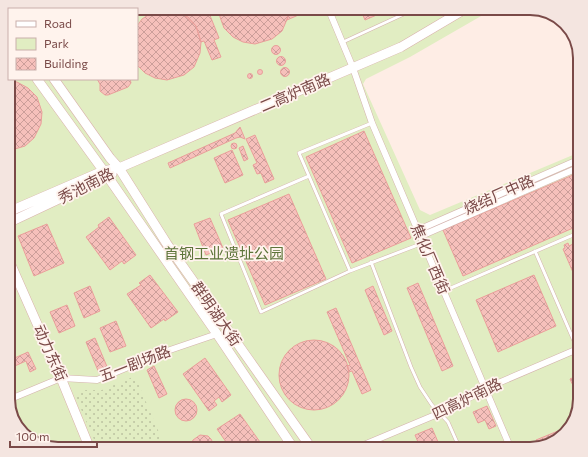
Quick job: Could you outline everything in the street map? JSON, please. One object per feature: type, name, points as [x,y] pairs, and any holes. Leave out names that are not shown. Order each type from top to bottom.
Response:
[{"type":"main road","name":"二高炉南路","points":[[119,168],[353,68],[401,46],[455,15]]},
{"type":"main road","name":"群明湖大街","points":[[38,80],[106,174],[217,334],[289,442]]},
{"type":"main road","name":"群明湖大街","points":[[55,80],[110,158],[119,168],[167,244],[307,442]]},
{"type":"main road","name":"秀池南路","points":[[15,220],[119,168]]},
{"type":"main road","name":"秀池南路","points":[[15,209],[106,174]]},
{"type":"main road","name":"动力东街","points":[[15,274],[61,378],[87,442]]},
{"type":"street","name":"焦化厂西街","points":[[331,15],[353,68],[372,123],[508,442]]},
{"type":"street","name":"烧结厂中路","points":[[421,236],[573,162]]},
{"type":"street","name":"烧结厂中路","points":[[421,236],[573,170]]},
{"type":"street","name":"五一剧场路","points":[[15,397],[61,378],[97,380],[167,351],[217,334]]},
{"type":"street","name":"四高炉南路","points":[[371,442],[440,413],[485,389],[573,351]]},
{"type":"lane","points":[[343,42],[402,15]]},
{"type":"lane","points":[[350,271],[299,154],[372,123]]},
{"type":"lane","points":[[309,176],[221,214],[261,312],[371,262],[421,236]]},
{"type":"lane","points":[[444,291],[573,235]]},
{"type":"lane","points":[[536,251],[573,334]]},
{"type":"lane","points":[[371,262],[420,387],[432,405],[448,422],[457,442]]},
{"type":"green space","name":"首钢工业遗址公园","points":[[138,15],[483,15],[410,57],[366,79],[363,84],[420,210],[430,215],[573,155],[573,399],[569,418],[554,435],[549,438],[536,442],[52,442],[39,438],[32,433],[21,421],[17,413],[15,402],[15,80],[138,80]]},
{"type":"green space","points":[[135,376],[163,442],[95,442],[75,395],[81,390],[102,390]]},
{"type":"building","points":[[148,15],[184,15],[188,17],[196,26],[201,42],[200,53],[194,67],[184,75],[167,80],[155,78],[145,73],[138,66],[138,25],[142,19]]},
{"type":"building","points":[[210,15],[219,38],[214,40],[221,57],[212,60],[204,41],[201,42],[196,26],[185,16]]},
{"type":"building","points":[[220,15],[288,15],[282,31],[272,39],[255,44],[243,42],[233,37],[224,28]]},
{"type":"building","points":[[288,15],[298,15],[287,20]]},
{"type":"building","points":[[363,15],[377,15],[365,20]]},
{"type":"building","points":[[274,46],[278,46],[280,50],[278,54],[274,54],[272,52],[272,48]]},
{"type":"building","points":[[279,57],[283,57],[285,61],[283,65],[279,65],[277,63],[277,59]]},
{"type":"building","points":[[283,68],[287,68],[289,72],[287,76],[283,76],[281,74],[281,70]]},
{"type":"building","points":[[260,69],[263,72],[260,75],[257,72]]},
{"type":"building","points":[[250,73],[253,76],[250,79],[247,76]]},
{"type":"building","points":[[98,80],[130,80],[131,83],[128,87],[108,95],[105,95],[100,91],[100,84]]},
{"type":"building","points":[[15,82],[28,88],[37,97],[42,112],[41,124],[34,138],[25,146],[15,149]]},
{"type":"building","points":[[240,127],[245,139],[240,137],[236,138],[170,168],[168,163],[235,133]]},
{"type":"building","points":[[364,131],[411,238],[352,263],[306,157]]},
{"type":"building","points":[[255,135],[274,179],[265,183],[261,173],[257,174],[253,165],[257,163],[246,139]]},
{"type":"building","points":[[234,143],[237,146],[234,149],[231,146]]},
{"type":"building","points":[[243,146],[248,159],[244,161],[239,148]]},
{"type":"building","points":[[232,150],[243,175],[225,183],[214,158]]},
{"type":"building","points":[[573,175],[573,228],[463,276],[443,230]]},
{"type":"building","points":[[289,194],[326,279],[265,305],[228,220]]},
{"type":"building","points":[[109,217],[136,255],[124,264],[122,261],[110,270],[86,237]]},
{"type":"building","points":[[210,218],[223,248],[206,255],[194,224]]},
{"type":"building","points":[[47,224],[64,263],[34,276],[18,236]]},
{"type":"building","points":[[568,243],[569,246],[573,244],[573,272],[563,249],[565,248],[564,245]]},
{"type":"building","points":[[150,275],[178,312],[151,328],[127,294],[141,285],[139,283]]},
{"type":"building","points":[[534,275],[556,326],[498,352],[476,300]]},
{"type":"building","points":[[418,283],[453,366],[442,371],[407,288]]},
{"type":"building","points":[[90,286],[100,311],[84,318],[74,293]]},
{"type":"building","points":[[373,286],[392,331],[384,335],[365,290]]},
{"type":"building","points":[[67,305],[75,326],[59,333],[50,312]]},
{"type":"building","points":[[336,308],[371,390],[362,394],[352,371],[349,372],[347,366],[350,365],[327,312]]},
{"type":"building","points":[[116,321],[126,346],[110,352],[100,328]]},
{"type":"building","points":[[95,338],[108,369],[99,373],[86,342]]},
{"type":"building","points":[[314,340],[327,343],[339,350],[346,362],[349,375],[346,388],[339,400],[327,407],[314,410],[301,407],[289,400],[282,388],[279,375],[282,362],[289,350],[301,343]]},
{"type":"building","points":[[28,352],[36,369],[30,372],[26,361],[15,366],[15,358]]},
{"type":"building","points":[[205,358],[231,395],[222,402],[219,397],[214,401],[217,405],[209,411],[183,374]]},
{"type":"building","points":[[154,366],[167,394],[159,398],[147,370]]},
{"type":"building","points":[[573,378],[573,386],[570,379]]},
{"type":"building","points":[[186,399],[194,402],[197,410],[194,418],[186,421],[178,418],[175,410],[178,402]]},
{"type":"building","points":[[487,406],[496,426],[489,429],[485,420],[478,423],[473,412]]},
{"type":"building","points":[[240,414],[260,442],[226,442],[217,429]]},
{"type":"building","points":[[432,428],[438,442],[418,442],[415,435]]},
{"type":"building","points":[[558,431],[549,438],[537,442],[536,440]]},
{"type":"building","points":[[200,435],[208,436],[212,442],[192,442]]}]
